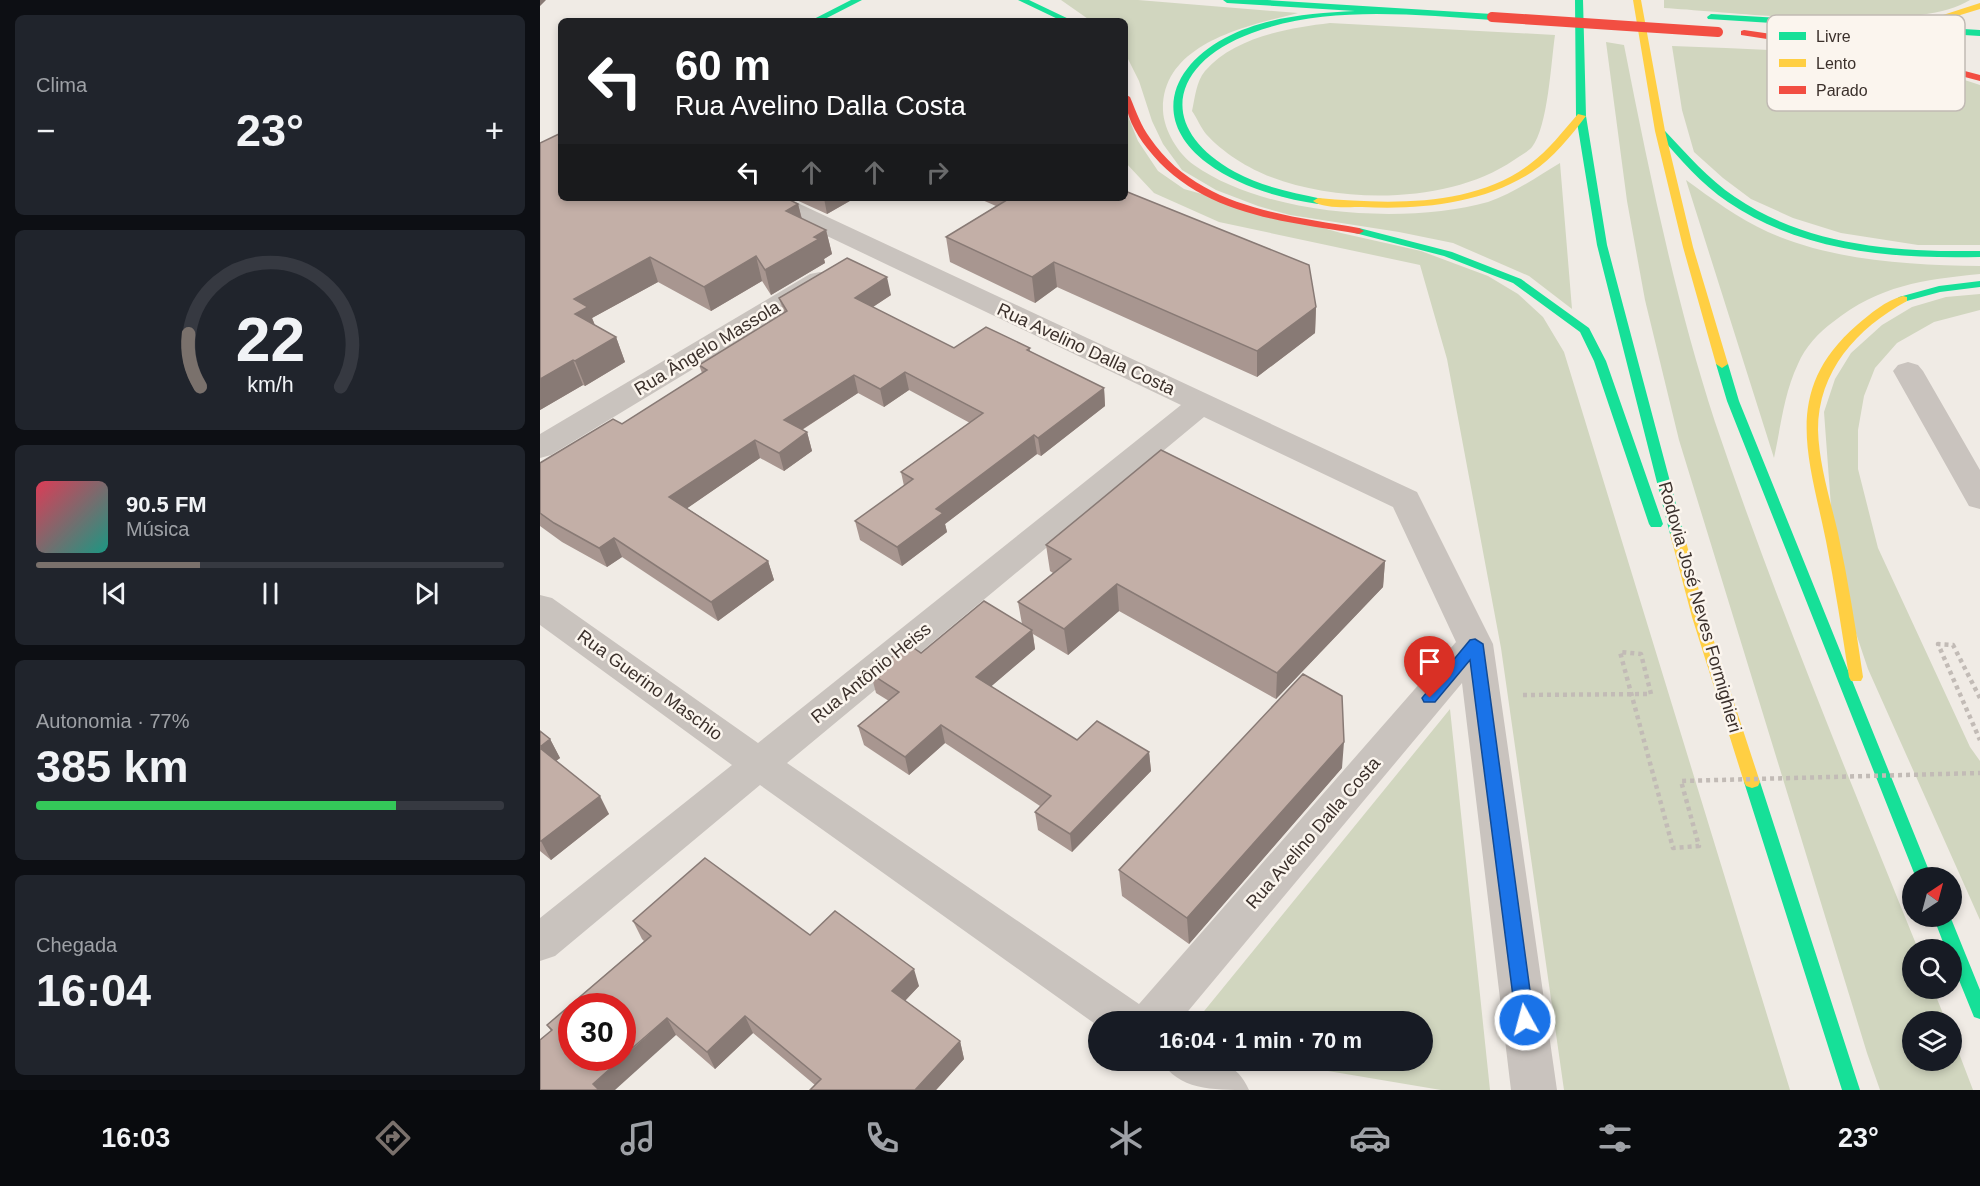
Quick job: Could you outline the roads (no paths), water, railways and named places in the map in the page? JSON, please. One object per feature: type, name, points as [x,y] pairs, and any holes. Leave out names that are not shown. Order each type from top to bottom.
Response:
[{"type":"main road","points":[[820,18],[858,0]]},
{"type":"main road","points":[[1022,0],[1063,18]]},
{"type":"main road","points":[[1227,0],[1767,35]]},
{"type":"main road","points":[[1637,0],[1660,130],[1688,247],[1733,401],[1919,867]]},
{"type":"main road","points":[[1574,4],[1593,9]]},
{"type":"main road","name":"Rodovia José Neves Formighieri","points":[[1574,4],[1581,116],[1602,245],[1699,617],[1851,1090]]},
{"type":"main road","points":[[1951,15],[1980,6]]},
{"type":"main road","points":[[1628,11],[1652,13]]},
{"type":"main road","points":[[1388,12],[1334,14],[1286,20],[1234,37],[1201,57],[1179,87],[1179,123],[1195,146],[1215,164],[1256,185],[1309,200],[1357,205],[1420,205],[1474,194],[1536,166],[1581,116]]},
{"type":"main road","points":[[1706,17],[1767,20]]},
{"type":"main road","points":[[1965,32],[1980,33]]},
{"type":"main road","points":[[1744,33],[1767,36]]},
{"type":"main road","points":[[1965,73],[1980,78]]},
{"type":"main road","points":[[1128,103],[1146,140],[1175,173],[1194,189],[1223,202],[1262,213],[1386,236],[1485,267],[1517,281],[1585,330],[1599,361],[1650,513],[1699,617]]},
{"type":"main road","points":[[1660,130],[1704,177],[1727,196],[1774,224],[1810,237],[1883,251],[1952,256],[1980,254]]},
{"type":"main road","points":[[1863,730],[1848,621],[1816,464],[1812,417],[1816,389],[1835,354],[1866,321],[1896,301],[1930,290],[1980,284]]},
{"type":"main road","points":[[1946,927],[1980,1011]]},
{"type":"street","name":"Rua Avelino Dalla Costa","points":[[773,201],[1406,500],[1475,644],[1160,1011]]},
{"type":"street","name":"Rua Ângelo Massola","points":[[540,448],[873,248]]},
{"type":"street","points":[[1908,371],[1980,498]]},
{"type":"street","name":"Rua Antônio Heiss","points":[[540,943],[1202,404]]},
{"type":"street","name":"Rua Guerino Maschio","points":[[540,607],[759,764],[1112,1011]]},
{"type":"street","points":[[1475,644],[1534,1090]]},
{"type":"street","points":[[1199,1071],[1226,1090]]}]
